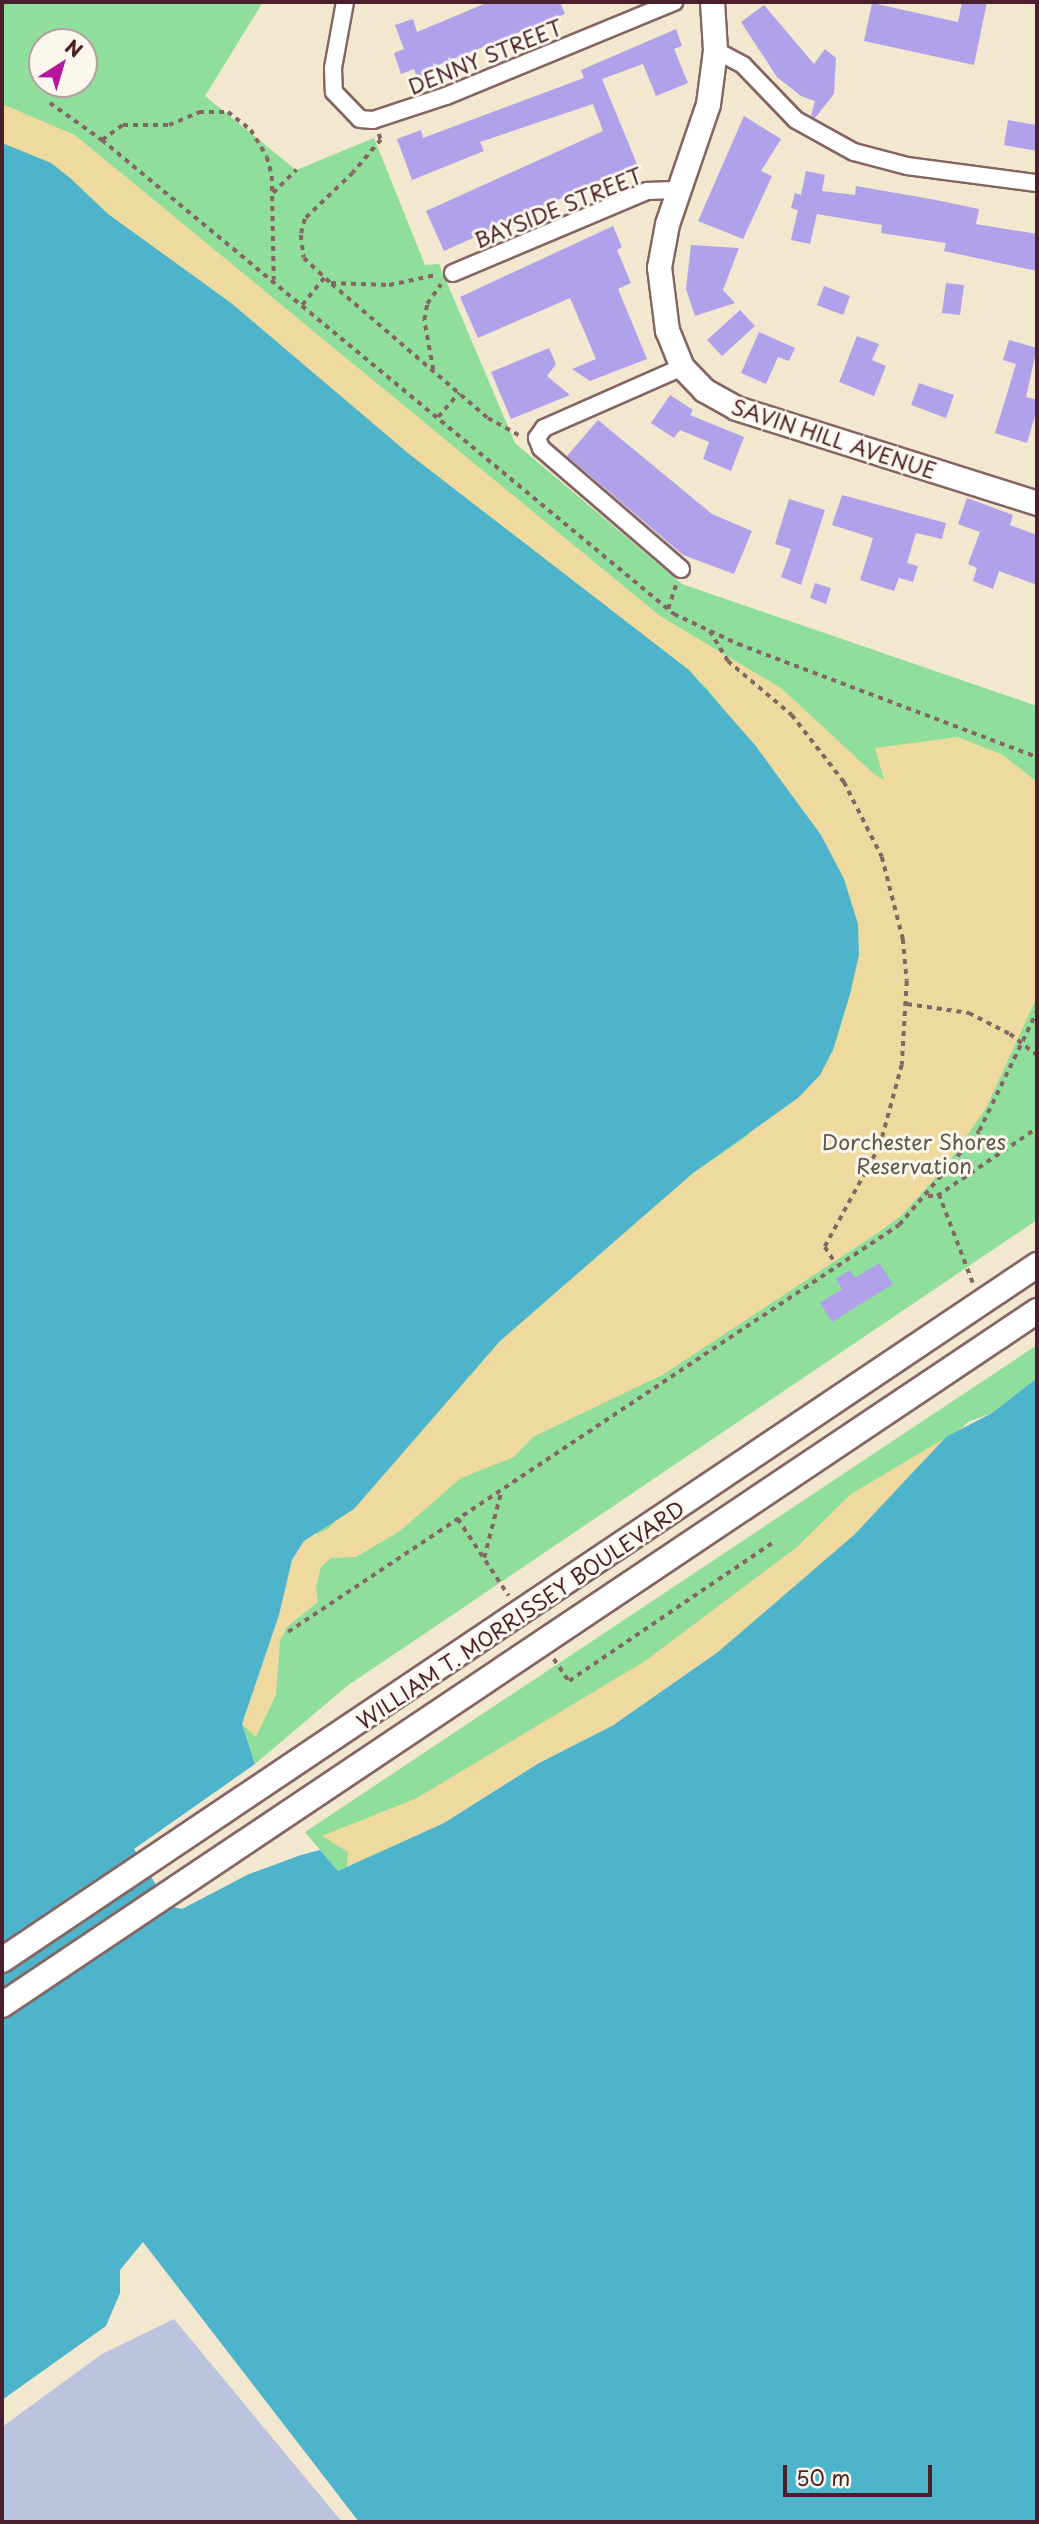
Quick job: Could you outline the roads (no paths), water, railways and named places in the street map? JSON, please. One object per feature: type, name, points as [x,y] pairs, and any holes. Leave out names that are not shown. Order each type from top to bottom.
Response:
[{"type":"main road","name":"WILLIAM T. MORRISSEY BOULEVARD","points":[[2,1961],[1037,1265]]},
{"type":"main road","name":"WILLIAM T. MORRISSEY BOULEVARD","points":[[2,2005],[1037,1311]]},
{"type":"street","name":"DENNY STREET","points":[[345,2],[334,83],[341,104],[360,120],[373,120],[446,96],[674,2]]},
{"type":"street","name":"SAVIN HILL AVENUE","points":[[712,2],[715,50],[705,122],[663,239],[659,274],[667,330],[682,367],[704,390],[736,408],[1037,503]]},
{"type":"street","points":[[715,50],[743,65],[796,120],[854,152],[907,166],[1037,183]]},
{"type":"street","name":"BAYSIDE STREET","points":[[453,273],[648,191],[680,190]]},
{"type":"street","points":[[681,569],[541,448],[537,439],[544,428],[682,367]]},
{"type":"water","points":[[2,143],[51,163],[108,214],[231,303],[409,454],[689,670],[755,745],[821,835],[844,879],[858,924],[859,955],[850,994],[833,1050],[820,1075],[798,1098],[693,1173],[500,1341],[354,1509],[304,1541],[292,1560],[279,1615],[242,1724],[255,1764],[134,1849],[169,1906],[182,1909],[249,1874],[301,1855],[320,1850],[338,1871],[444,1823],[539,1763],[612,1726],[718,1652],[854,1535],[946,1437],[992,1413],[1037,1378],[1037,2522],[359,2522],[143,2242],[120,2270],[120,2293],[106,2326],[2,2400]]},
{"type":"park label","name":"Dorchester Shores Reservation","points":[[914,1153]]}]
